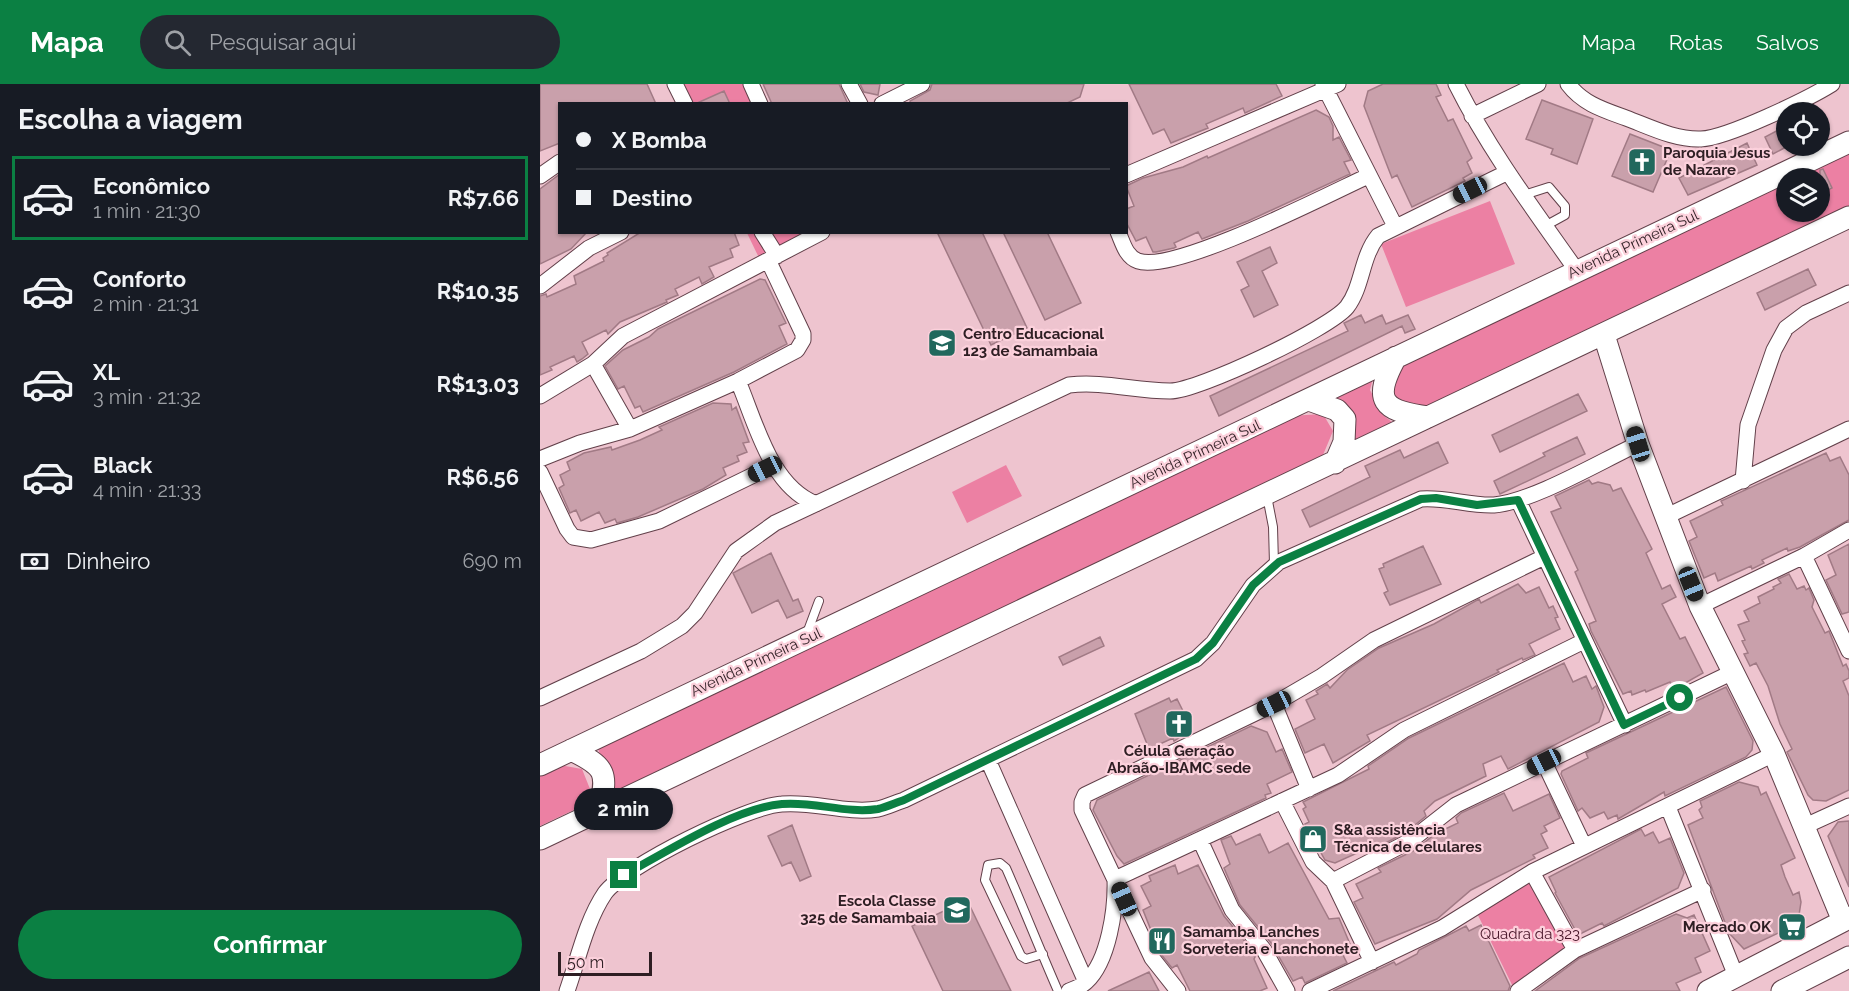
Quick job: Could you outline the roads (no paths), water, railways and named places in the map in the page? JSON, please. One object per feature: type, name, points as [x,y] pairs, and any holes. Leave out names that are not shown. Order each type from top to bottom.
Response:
[{"type":"street","points":[[675,84],[683,102]]},
{"type":"street","points":[[751,84],[759,102]]},
{"type":"street","points":[[849,84],[859,102]]},
{"type":"street","points":[[886,102],[922,84]]},
{"type":"street","points":[[1456,84],[1472,116],[1508,172],[1577,271]]},
{"type":"street","points":[[1472,116],[1538,84]]},
{"type":"street","points":[[1568,84],[1581,99],[1597,107],[1668,134],[1703,139],[1720,135],[1808,90],[1832,84]]},
{"type":"street","points":[[1128,174],[1329,86],[1368,176],[1395,226]]},
{"type":"street","name":"Avenida Primeira Sul","points":[[540,765],[1849,142]]},
{"type":"street","points":[[540,176],[558,163]]},
{"type":"street","points":[[540,698],[641,651],[682,626],[695,613],[736,551],[775,523],[1069,385],[1092,382],[1169,391],[1186,389],[1258,358],[1339,316],[1357,291],[1371,246],[1378,236],[1508,172]]},
{"type":"street","points":[[1119,234],[1132,258],[1140,262],[1159,261],[1217,246],[1368,176]]},
{"type":"street","points":[[540,839],[1849,217]]},
{"type":"street","points":[[540,286],[583,252],[617,234]]},
{"type":"street","points":[[540,459],[566,447],[630,429],[738,381],[797,350],[803,340],[803,334],[763,234]]},
{"type":"street","points":[[540,396],[593,364],[622,336],[820,234]]},
{"type":"street","points":[[1743,481],[1748,425],[1774,350],[1786,328],[1806,313],[1849,292]]},
{"type":"street","points":[[1604,335],[1638,444],[1700,606],[1735,671],[1774,754],[1803,827],[1846,920],[1720,986],[1703,890],[1668,807]]},
{"type":"street","points":[[1396,357],[1386,376],[1384,400],[1390,408],[1400,413],[1428,417]]},
{"type":"street","points":[[593,364],[630,429]]},
{"type":"street","points":[[738,381],[774,465],[800,498],[816,504]]},
{"type":"street","points":[[1309,400],[1337,410],[1345,419],[1344,442],[1335,463]]},
{"type":"street","points":[[1665,517],[1848,431]]},
{"type":"street","points":[[567,991],[598,904],[607,891],[624,875],[708,831],[763,807],[804,804],[856,810],[879,809],[904,800],[1196,659],[1213,643],[1253,585],[1274,566],[1421,499],[1436,498],[1477,505],[1518,500],[1638,444]]},
{"type":"street","points":[[540,472],[573,537],[591,540],[675,515],[774,465]]},
{"type":"street","points":[[1518,500],[1624,725]]},
{"type":"street","points":[[1700,606],[1804,556],[1849,530]]},
{"type":"street","points":[[1804,556],[1844,632],[1849,651]]},
{"type":"street","points":[[1178,991],[1152,958],[1082,810],[1082,802],[1086,795],[1274,704],[1322,676],[1374,640],[1544,557]]},
{"type":"street","points":[[1115,879],[1309,789],[1361,760],[1404,730],[1584,640]]},
{"type":"street","points":[[1333,881],[1410,841],[1456,806],[1735,671]]},
{"type":"street","points":[[1274,704],[1309,789]]},
{"type":"street","points":[[571,750],[593,760],[603,771],[605,786],[599,811]]},
{"type":"street","points":[[1310,991],[1442,928],[1532,872],[1774,754]]},
{"type":"street","points":[[988,760],[1079,987],[1098,963],[1114,920],[1115,879]]},
{"type":"street","points":[[1544,762],[1584,846]]},
{"type":"street","points":[[1282,801],[1313,862],[1333,881],[1372,962]]},
{"type":"street","points":[[1803,827],[1849,806]]},
{"type":"street","points":[[1200,840],[1232,910],[1264,950],[1287,991]]},
{"type":"street","points":[[1532,872],[1575,950]]},
{"type":"street","points":[[1518,991],[1575,950],[1703,890]]},
{"type":"street","points":[[1782,991],[1849,957]]},
{"type":"lane","points":[[1524,195],[1549,187],[1565,206],[1565,215],[1545,226]]},
{"type":"lane","points":[[1266,495],[1274,527],[1274,566]]},
{"type":"lane","points":[[806,638],[809,622],[819,601]]},
{"type":"lane","points":[[1043,954],[1031,959],[1021,956],[985,880],[988,865],[1000,863],[1006,868],[1043,954],[1058,991]]},
{"type":"place","name":"Paroquia Jesus de Nazare","points":[[1642,162]]},
{"type":"place","name":"Centro Educacional 123 de Samambaia","points":[[942,343]]},
{"type":"place","name":"Célula Geração Abraão-IBAMC sede","points":[[1179,724]]},
{"type":"place","name":"S&a assistência Técnica de celulares","points":[[1313,839]]},
{"type":"place","name":"Escola Classe 325 de Samambaia","points":[[957,910]]},
{"type":"place","name":"Mercado OK","points":[[1792,927]]},
{"type":"place","name":"Samamba Lanches Sorveteria e Lanchonete","points":[[1162,941]]},
{"type":"park label","name":"Quadra da 323","points":[[1530,934]]}]
